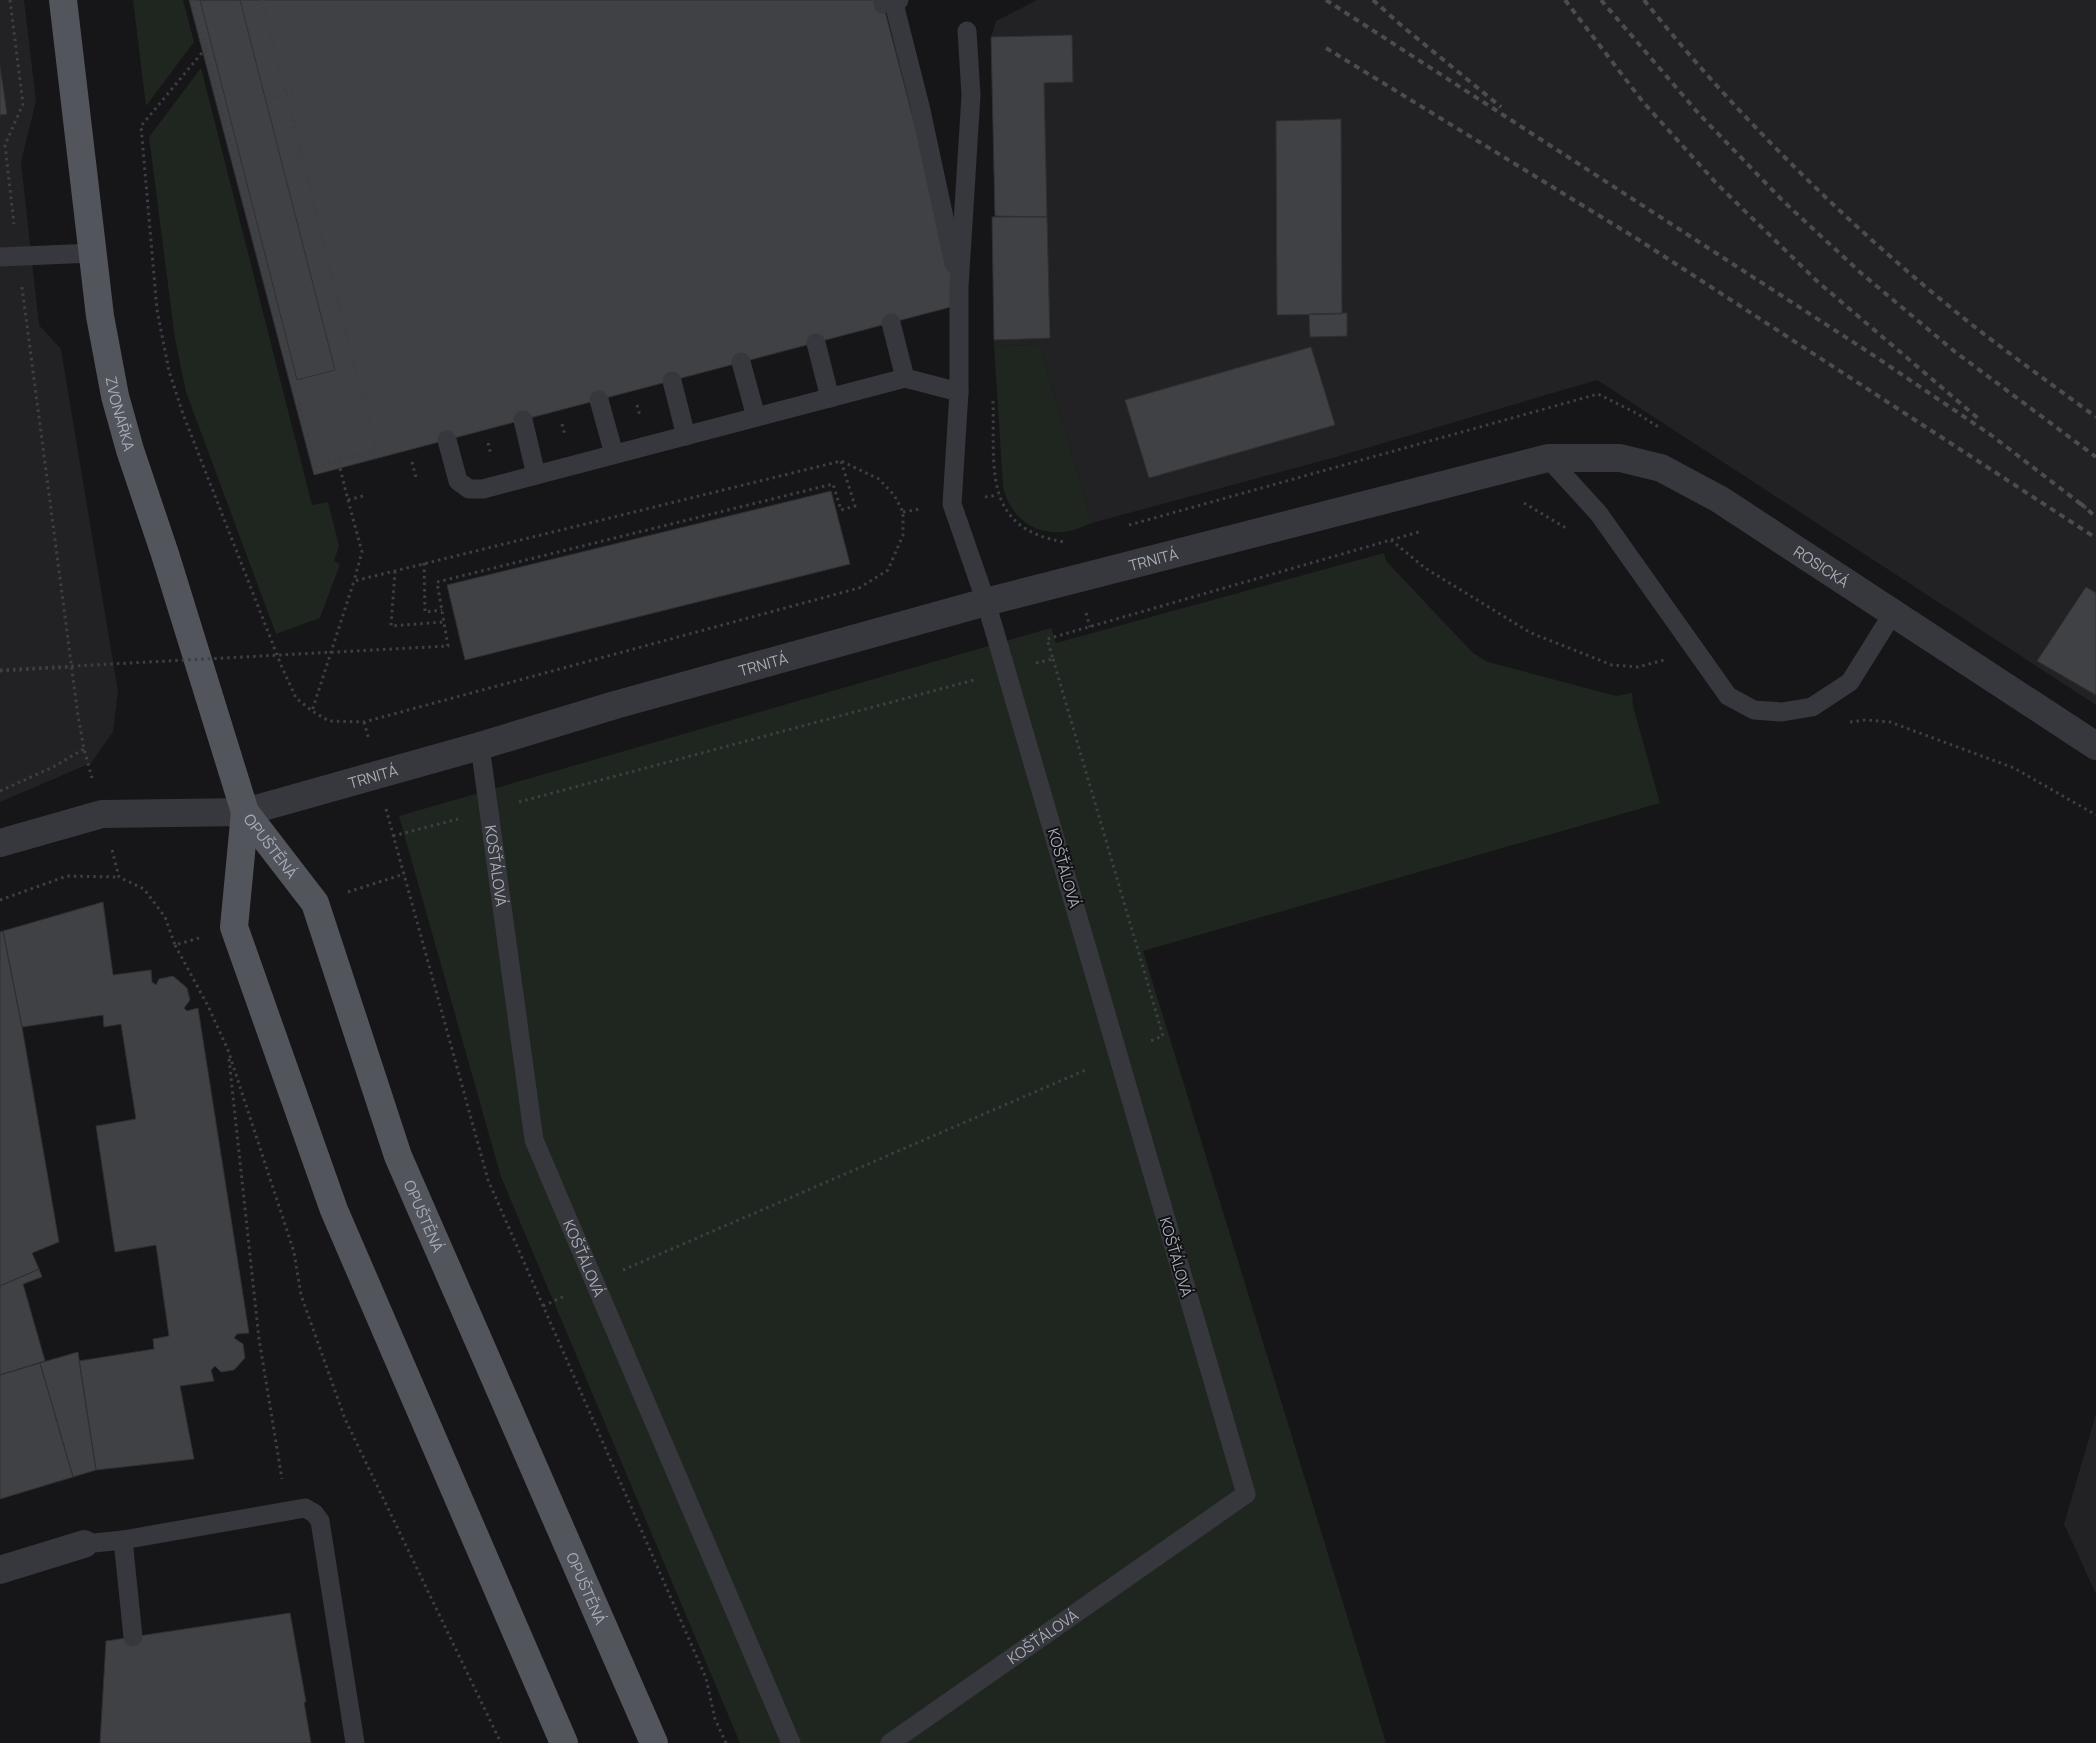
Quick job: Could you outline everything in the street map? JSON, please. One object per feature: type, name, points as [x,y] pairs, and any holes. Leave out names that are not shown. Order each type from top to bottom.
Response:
[{"type":"main road","name":"ZVONAŘKA","points":[[63,0],[104,344],[125,432],[165,554],[244,812]]},
{"type":"main road","name":"OPUŠTĚNÁ","points":[[244,812],[314,904],[398,1156],[654,1743]]},
{"type":"main road","name":"OPUŠTĚNÁ","points":[[244,812],[234,927],[334,1210],[564,1743]]},
{"type":"street","name":"ROSICKÁ","points":[[1536,461],[1620,458],[1661,468],[1719,499],[2096,746]]},
{"type":"street","name":"TRNITÁ","points":[[0,842],[102,814],[244,812],[480,746],[615,705],[986,602],[1536,461]]},
{"type":"street","points":[[0,1570],[84,1544]]},
{"type":"lane","points":[[892,1],[920,106],[959,287]]},
{"type":"lane","points":[[959,287],[971,95],[966,31]]},
{"type":"lane","points":[[9,256],[93,253]]},
{"type":"lane","name":"KOŠŤÁLOVÁ","points":[[890,1743],[1246,1494],[986,602],[952,504],[959,392],[959,287]]},
{"type":"lane","points":[[891,322],[905,378]]},
{"type":"lane","points":[[816,343],[830,398]]},
{"type":"lane","points":[[741,362],[756,417]]},
{"type":"lane","points":[[447,440],[458,481],[469,489],[483,489],[905,378],[959,392]]},
{"type":"lane","points":[[672,381],[686,436]]},
{"type":"lane","points":[[599,400],[614,454]]},
{"type":"lane","points":[[523,420],[536,475]]},
{"type":"lane","points":[[1536,461],[1599,514],[1728,696],[1754,710],[1782,712],[1812,707],[1850,682],[1893,613]]},
{"type":"lane","name":"KOŠŤÁLOVÁ","points":[[480,746],[534,1140],[791,1743]]},
{"type":"lane","points":[[84,1544],[123,1540],[305,1508],[314,1513],[320,1521],[355,1743]]},
{"type":"lane","points":[[123,1540],[133,1637]]},
{"type":"path","points":[[10,0],[23,104],[5,145],[9,256],[84,750],[119,877]]},
{"type":"path","points":[[193,0],[316,466],[376,450],[262,0]]},
{"type":"path","points":[[206,48],[141,126],[157,310],[169,371],[183,414],[281,665],[296,698],[312,711],[329,721],[364,722],[859,588],[888,570],[903,535],[903,512],[894,495],[879,479],[841,461],[354,581]]},
{"type":"path","points":[[266,100],[306,88]]},
{"type":"path","points":[[277,145],[297,140]]},
{"type":"path","points":[[234,156],[240,155]]},
{"type":"path","points":[[1124,526],[1598,394],[1638,414],[1662,429]]},
{"type":"path","points":[[993,399],[995,478],[998,495],[1006,510],[1011,518],[1024,529],[1044,539],[1066,542],[1074,540]]},
{"type":"path","points":[[312,711],[362,552],[338,460]]},
{"type":"path","points":[[0,670],[448,646],[437,582],[833,484],[841,510],[855,506],[841,461]]},
{"type":"path","points":[[412,462],[417,482]]},
{"type":"path","points":[[348,500],[363,496]]},
{"type":"path","points":[[1522,502],[1566,528]]},
{"type":"path","points":[[542,1306],[1163,1036],[1046,639],[1428,529]]},
{"type":"path","points":[[1390,540],[1425,568],[1531,634],[1612,665],[1638,667],[1666,659]]},
{"type":"path","points":[[424,563],[425,612],[442,610]]},
{"type":"path","points":[[395,571],[391,626],[444,622]]},
{"type":"path","points":[[393,836],[1053,659]]},
{"type":"path","points":[[0,670],[72,667]]},
{"type":"path","points":[[1847,723],[1865,720],[1890,722],[2014,768],[2096,815]]},
{"type":"path","points":[[0,791],[53,767],[84,750]]},
{"type":"path","points":[[314,904],[404,874],[488,1180],[706,1678],[715,1718],[726,1743]]},
{"type":"path","points":[[0,900],[67,876],[119,877],[144,889],[165,917],[175,945],[208,1006],[228,1050],[294,1252],[301,1295],[345,1420],[500,1743]]},
{"type":"path","points":[[175,945],[234,927]]},
{"type":"path","points":[[228,1050],[258,1338],[287,1511]]},
{"type":"shaded area","points":[[0,0],[24,0],[36,101],[21,162],[39,325],[61,349],[118,691],[113,732],[91,763],[0,802]]},
{"type":"shaded area","points":[[133,0],[183,0],[194,42],[146,106]]},
{"type":"shaded area","points":[[1037,0],[2096,0],[2096,705],[1597,380],[1343,455],[1092,523],[1040,346],[994,345],[992,217],[995,216],[991,37],[996,21]]},
{"type":"shaded area","points":[[201,68],[312,505],[328,502],[339,546],[334,561],[340,564],[320,618],[276,634],[186,392],[175,339],[149,137]]},
{"type":"shaded area","points":[[994,345],[1040,346],[1092,523],[1066,532],[1041,530],[1023,521],[1010,506],[1003,486]]},
{"type":"shaded area","points":[[1384,553],[1386,561],[1473,653],[1488,662],[1616,696],[1632,693],[1633,706],[1660,803],[1143,951],[1386,1743],[740,1743],[501,1177],[399,816],[1051,628],[1056,643]]},
{"type":"shaded area","points":[[2096,1414],[2096,1594],[2064,1524]]},
{"type":"building","points":[[189,0],[882,0],[962,304],[314,475]]},
{"type":"building","points":[[200,0],[240,0],[335,370],[297,380]]},
{"type":"building","points":[[1072,35],[1073,82],[1044,83],[1047,217],[995,216],[991,37]]},
{"type":"building","points":[[0,66],[7,114],[0,115]]},
{"type":"building","points":[[1341,119],[1342,314],[1277,315],[1276,121]]},
{"type":"building","points":[[992,217],[1047,217],[1050,338],[994,340]]},
{"type":"building","points":[[1347,313],[1347,336],[1310,337],[1309,314]]},
{"type":"building","points":[[1311,347],[1335,425],[1149,478],[1125,400]]},
{"type":"building","points":[[831,491],[850,564],[465,660],[447,585]]},
{"type":"building","points":[[2086,587],[2096,593],[2096,695],[2037,661]]},
{"type":"building","points":[[103,902],[113,975],[151,970],[152,982],[156,985],[159,979],[173,976],[187,988],[190,1000],[184,1008],[187,1011],[198,1008],[249,1333],[237,1334],[234,1338],[243,1344],[245,1358],[234,1370],[221,1372],[215,1366],[211,1370],[214,1381],[180,1386],[194,1459],[96,1470],[79,1361],[154,1349],[153,1339],[169,1336],[156,1245],[115,1252],[96,1126],[136,1119],[121,1024],[104,1027],[103,1015],[22,1027],[3,931]]},
{"type":"building","points":[[3,931],[22,1027],[59,1242],[32,1253],[39,1269],[0,1286],[0,932]]},
{"type":"building","points":[[39,1269],[42,1277],[23,1284],[45,1361],[0,1375],[0,1286]]},
{"type":"building","points":[[78,1352],[96,1470],[73,1477],[40,1363]]},
{"type":"building","points":[[40,1363],[73,1477],[0,1499],[0,1375]]},
{"type":"building","points":[[290,1613],[306,1702],[304,1702],[311,1743],[100,1743],[106,1641]]},
{"type":"railway","points":[[1326,0],[1870,353],[1991,435],[2086,508]]},
{"type":"railway","points":[[1373,0],[1501,107]]},
{"type":"railway","points":[[1565,0],[1643,102],[1717,184],[1818,282],[1980,420]]},
{"type":"railway","points":[[1601,0],[1699,114],[1784,202],[1861,273],[1954,351],[2096,457]]},
{"type":"railway","points":[[1644,0],[1718,87],[1758,130],[1840,211],[1971,324],[2096,417]]},
{"type":"railway","points":[[1326,48],[1639,240],[2096,538]]},
{"type":"railway","points":[[2080,503],[2096,517]]}]
